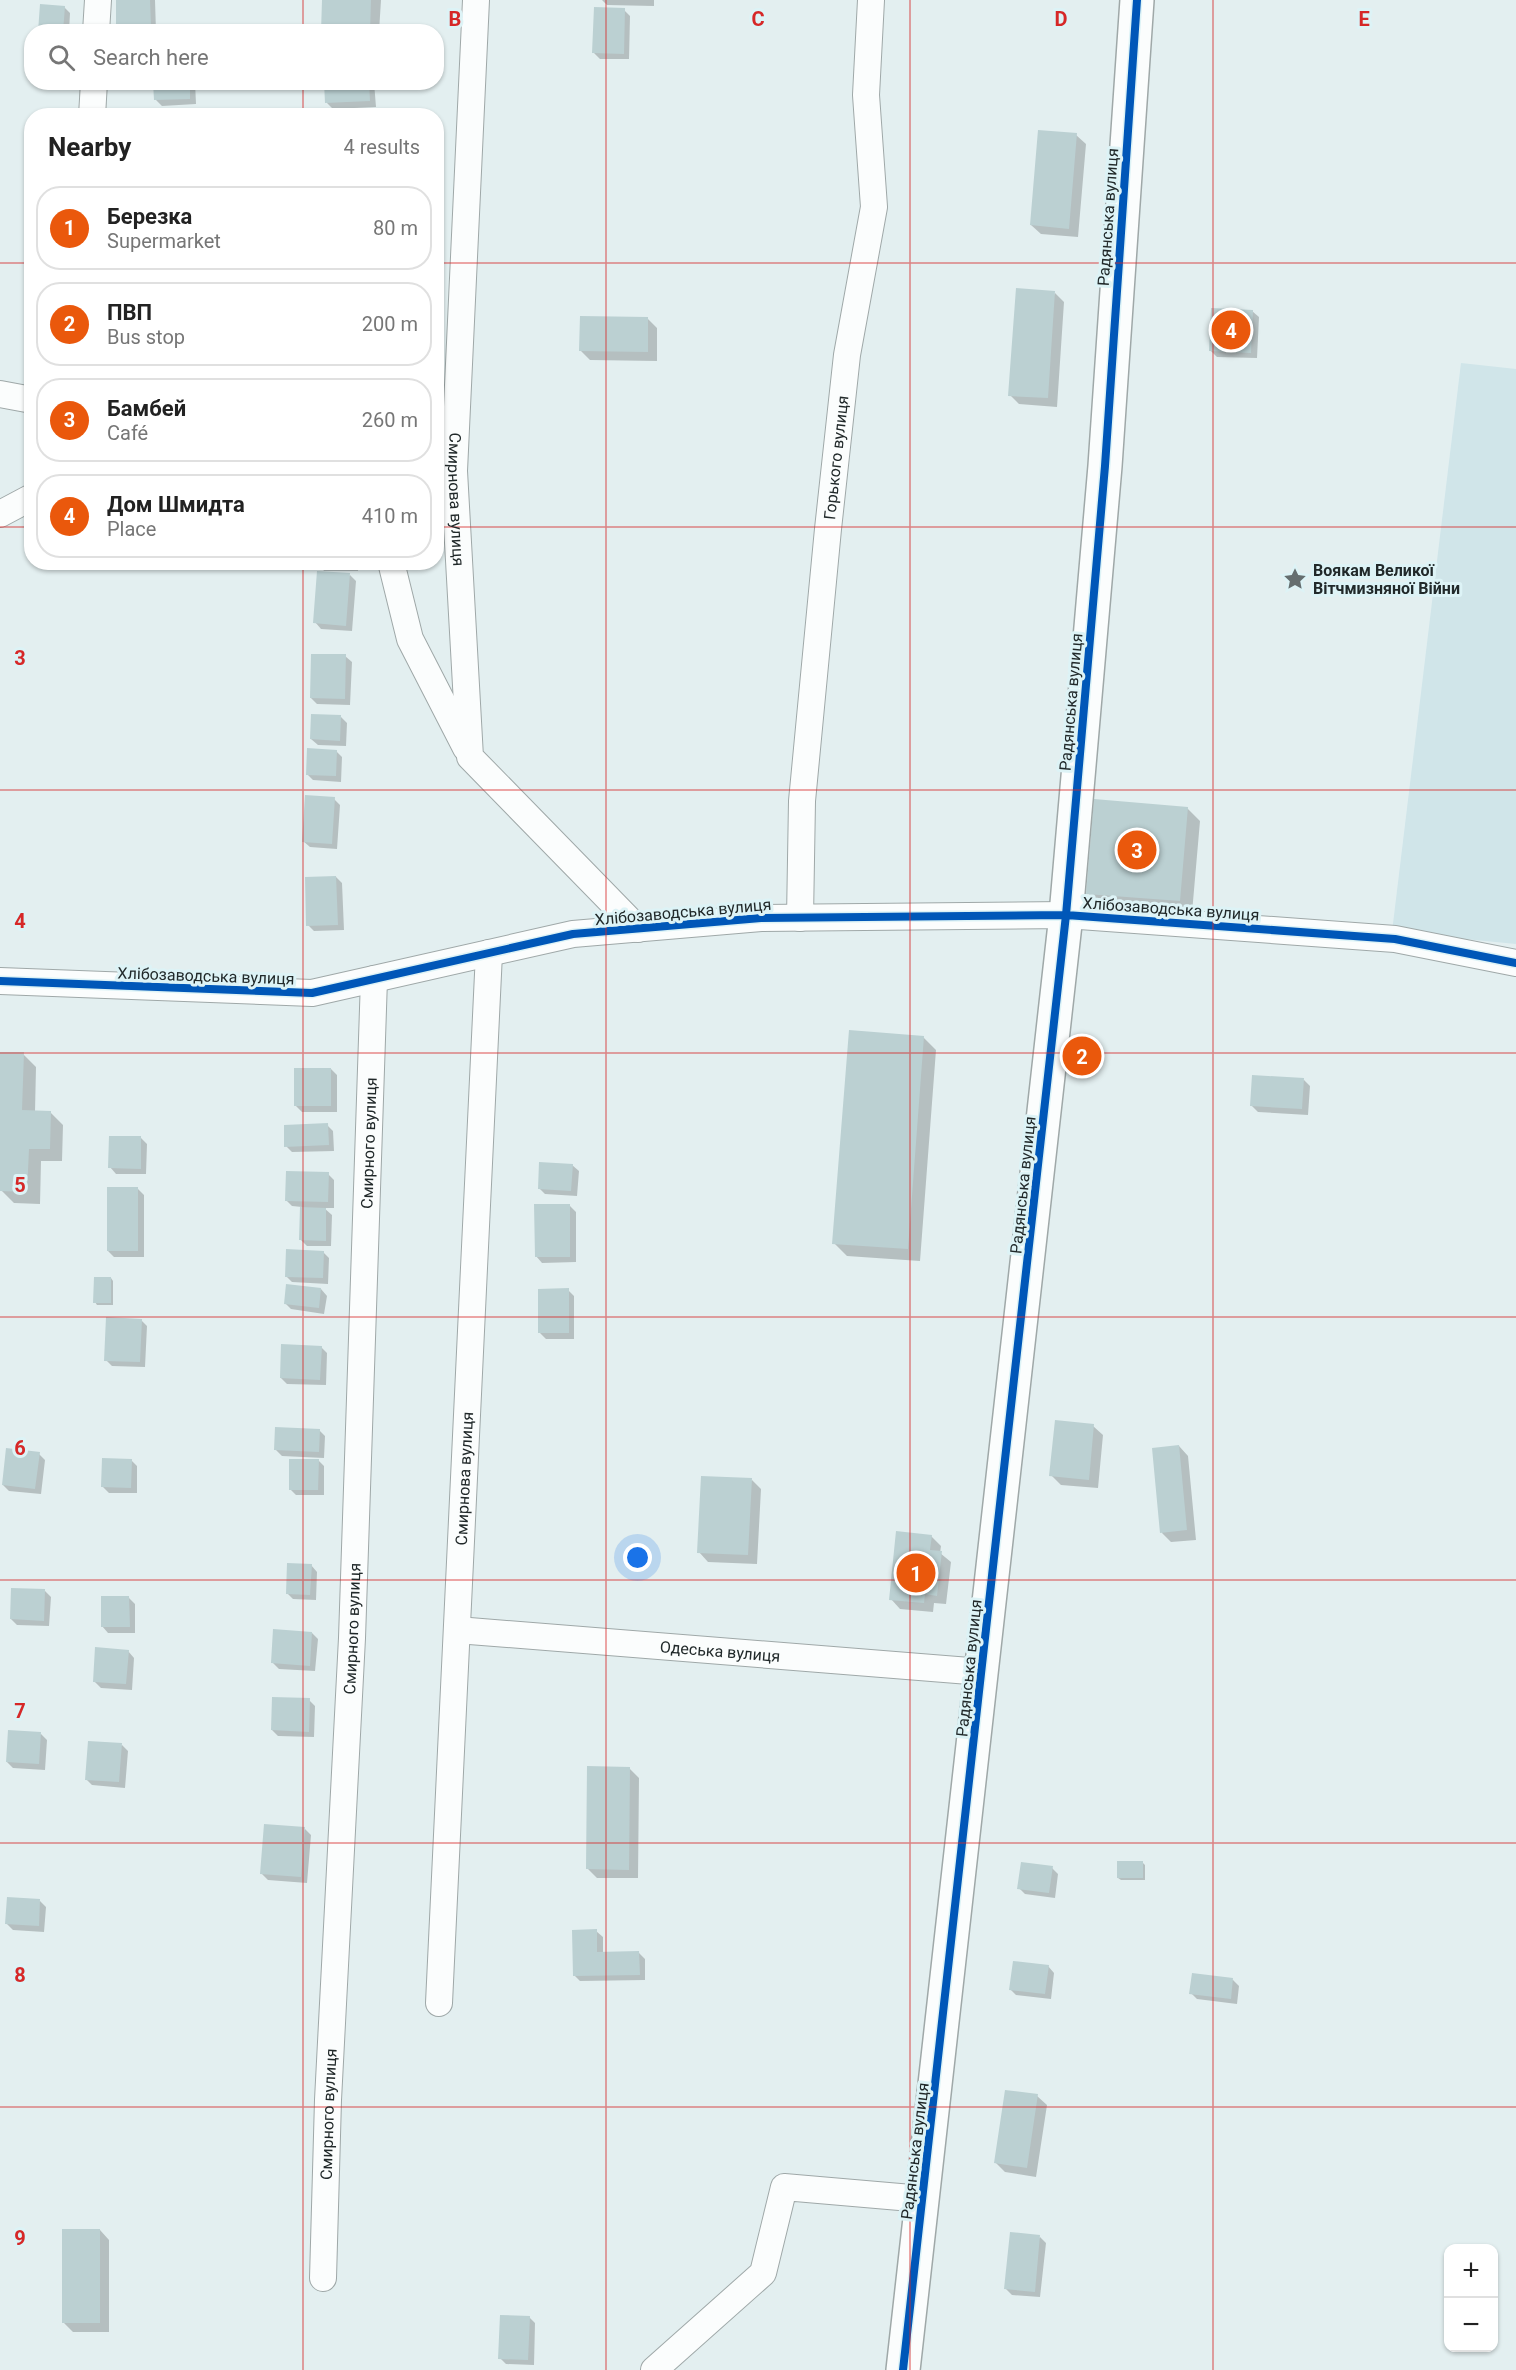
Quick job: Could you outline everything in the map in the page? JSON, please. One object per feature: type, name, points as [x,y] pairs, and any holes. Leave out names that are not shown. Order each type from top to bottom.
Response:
[{"type":"street","points":[[96,24],[98,0]]},
{"type":"street","name":"Смирнова вулиця","points":[[470,757],[446,503],[454,459],[476,0]]},
{"type":"street","name":"Горького вулиця","points":[[800,918],[802,801],[828,529],[847,355],[874,207],[866,95],[871,0]]},
{"type":"street","name":"Радянська вулиця","points":[[903,2370],[1066,915],[1105,466],[1137,0]]},
{"type":"street","points":[[92,108],[94,90]]},
{"type":"street","points":[[0,394],[24,398]]},
{"type":"street","points":[[0,514],[24,501]]},
{"type":"street","points":[[393,570],[410,639],[470,757],[638,929]]},
{"type":"street","name":"Хлібозаводська вулиця","points":[[0,981],[312,993],[573,934],[761,918],[1066,915],[1395,939],[1516,963]]},
{"type":"street","name":"Смирнова вулиця","points":[[439,2003],[489,953]]},
{"type":"street","name":"Смирного вулиця","points":[[322,2278],[328,2100],[352,1638],[374,979]]},
{"type":"street","name":"Одеська вулиця","points":[[457,1630],[982,1672]]},
{"type":"street","points":[[654,2370],[763,2273],[784,2187],[923,2199]]},
{"type":"shaded area","points":[[1461,363],[1516,369],[1516,944],[1392,932]]},
{"type":"building","points":[[116,0],[150,0],[151,24],[116,24]]},
{"type":"building","points":[[322,0],[371,0],[370,24],[321,24]]},
{"type":"building","points":[[40,4],[65,6],[64,24],[39,24]]},
{"type":"building","points":[[594,7],[625,8],[624,54],[592,53]]},
{"type":"building","points":[[153,90],[190,90],[190,99],[154,100]]},
{"type":"building","points":[[324,90],[369,90],[370,101],[325,103]]},
{"type":"building","points":[[1038,130],[1077,133],[1069,229],[1030,225]]},
{"type":"building","points":[[1016,288],[1055,291],[1048,398],[1008,396]]},
{"type":"building","points":[[1211,308],[1253,310],[1251,353],[1209,351]]},
{"type":"building","points":[[580,316],[648,317],[648,352],[579,351]]},
{"type":"building","points":[[317,571],[350,573],[346,626],[313,623]]},
{"type":"building","points":[[311,654],[346,654],[345,699],[310,698]]},
{"type":"building","points":[[311,714],[341,715],[340,741],[310,739]]},
{"type":"building","points":[[307,748],[337,750],[336,776],[306,775]]},
{"type":"building","points":[[305,795],[335,797],[332,844],[302,842]]},
{"type":"building","points":[[1094,799],[1188,807],[1180,901],[1086,894]]},
{"type":"building","points":[[336,876],[338,925],[306,926],[305,877]]},
{"type":"building","points":[[849,1030],[924,1036],[908,1249],[832,1244]]},
{"type":"building","points":[[0,1052],[24,1052],[22,1110],[51,1111],[50,1149],[29,1149],[27,1192],[0,1191]]},
{"type":"building","points":[[294,1068],[331,1068],[331,1106],[294,1106]]},
{"type":"building","points":[[1252,1075],[1304,1078],[1302,1109],[1250,1106]]},
{"type":"building","points":[[328,1123],[329,1145],[284,1147],[284,1125]]},
{"type":"building","points":[[109,1136],[141,1136],[141,1169],[108,1168]]},
{"type":"building","points":[[539,1162],[573,1164],[571,1191],[538,1189]]},
{"type":"building","points":[[286,1171],[329,1172],[328,1202],[285,1201]]},
{"type":"building","points":[[107,1187],[138,1187],[138,1251],[107,1251]]},
{"type":"building","points":[[534,1204],[570,1204],[570,1257],[535,1257]]},
{"type":"building","points":[[300,1207],[326,1208],[326,1241],[299,1240]]},
{"type":"building","points":[[286,1249],[324,1251],[323,1278],[285,1277]]},
{"type":"building","points":[[94,1277],[111,1277],[111,1303],[93,1303]]},
{"type":"building","points":[[286,1284],[321,1288],[319,1308],[284,1304]]},
{"type":"building","points":[[569,1288],[569,1333],[538,1333],[538,1289]]},
{"type":"building","points":[[106,1317],[142,1319],[140,1362],[104,1361]]},
{"type":"building","points":[[281,1344],[322,1346],[320,1380],[280,1378]]},
{"type":"building","points":[[1055,1420],[1094,1424],[1089,1480],[1049,1476]]},
{"type":"building","points":[[275,1427],[320,1429],[319,1452],[274,1450]]},
{"type":"building","points":[[1179,1445],[1187,1530],[1160,1533],[1152,1448]]},
{"type":"building","points":[[6,1448],[40,1452],[35,1489],[2,1485]]},
{"type":"building","points":[[102,1458],[132,1459],[131,1488],[101,1487]]},
{"type":"building","points":[[289,1459],[319,1459],[318,1490],[289,1490]]},
{"type":"building","points":[[701,1476],[752,1478],[748,1555],[697,1553]]},
{"type":"building","points":[[896,1531],[932,1535],[930,1550],[942,1551],[937,1596],[925,1594],[924,1603],[889,1600]]},
{"type":"building","points":[[287,1563],[312,1564],[310,1595],[286,1594]]},
{"type":"building","points":[[11,1588],[45,1589],[44,1621],[10,1619]]},
{"type":"building","points":[[101,1596],[129,1596],[130,1627],[101,1627]]},
{"type":"building","points":[[273,1629],[312,1632],[310,1666],[271,1663]]},
{"type":"building","points":[[95,1647],[129,1650],[126,1684],[93,1682]]},
{"type":"building","points":[[272,1697],[310,1698],[309,1732],[271,1730]]},
{"type":"building","points":[[8,1730],[41,1732],[39,1764],[6,1762]]},
{"type":"building","points":[[88,1741],[122,1743],[119,1782],[85,1780]]},
{"type":"building","points":[[587,1766],[630,1767],[629,1870],[586,1869]]},
{"type":"building","points":[[264,1824],[305,1827],[301,1877],[260,1874]]},
{"type":"building","points":[[1117,1861],[1143,1861],[1143,1878],[1117,1878]]},
{"type":"building","points":[[1021,1862],[1053,1866],[1049,1893],[1017,1889]]},
{"type":"building","points":[[7,1897],[40,1899],[39,1926],[5,1924]]},
{"type":"building","points":[[597,1929],[597,1952],[639,1951],[640,1975],[573,1976],[572,1930]]},
{"type":"building","points":[[1013,1961],[1049,1965],[1045,1994],[1009,1990]]},
{"type":"building","points":[[1192,1973],[1233,1978],[1231,1999],[1189,1994]]},
{"type":"building","points":[[1005,2090],[1038,2094],[1027,2168],[994,2163]]},
{"type":"building","points":[[62,2229],[100,2229],[100,2323],[62,2323]]},
{"type":"building","points":[[1010,2232],[1040,2235],[1035,2292],[1004,2289]]},
{"type":"building","points":[[500,2315],[530,2316],[528,2360],[498,2359]]},
{"type":"cycle path","points":[[903,2370],[1066,915],[1105,466],[1137,0]]},
{"type":"cycle path","points":[[0,981],[312,993],[573,934],[761,918],[1066,915],[1395,939],[1516,963]]},
{"type":"place","name":"Дом Шмидта","points":[[1231,330]]},
{"type":"place","name":"Воякам Великої Вітчмизняної Війни","points":[[1295,579]]},
{"type":"place","name":"Бамбей","points":[[1137,850]]},
{"type":"place","name":"ПВП","points":[[1082,1056]]},
{"type":"place","name":"Березка","points":[[916,1573]]}]
